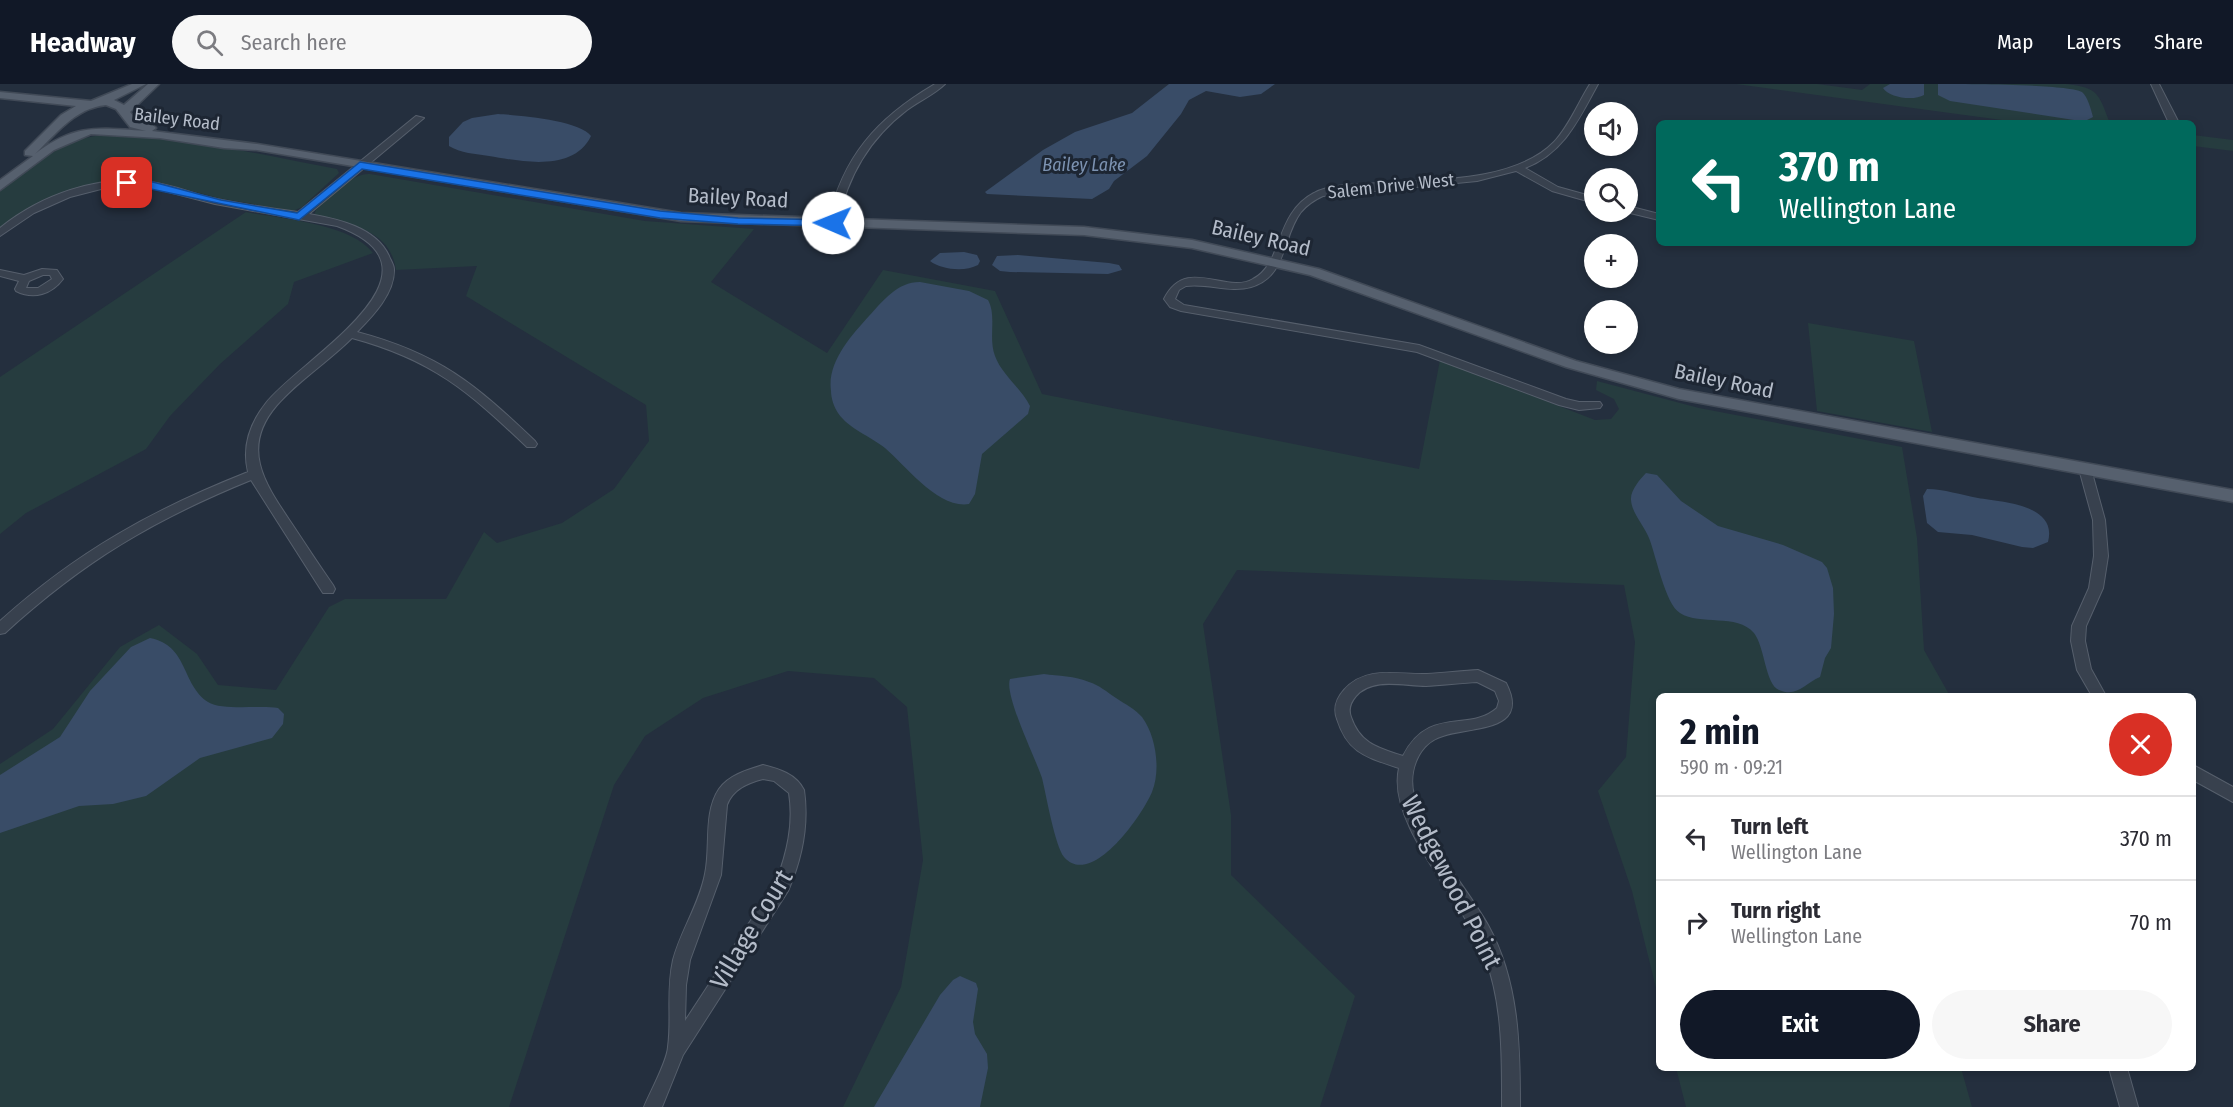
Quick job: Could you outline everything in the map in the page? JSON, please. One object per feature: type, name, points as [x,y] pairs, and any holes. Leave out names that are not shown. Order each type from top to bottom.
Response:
[{"type":"main road","points":[[0,177],[78,109],[141,84]]},
{"type":"main road","points":[[0,186],[52,146],[110,125],[154,84]]},
{"type":"main road","points":[[0,95],[95,104]]},
{"type":"main road","points":[[0,101],[49,107],[70,130],[90,131]]},
{"type":"main road","name":"Bailey Road","points":[[95,104],[115,104],[137,126],[223,138],[257,147],[360,165],[660,214],[738,221],[1109,233],[1192,244],[1274,261],[1335,279],[1571,364],[1655,388],[1755,410],[2233,496]]},
{"type":"main road","name":"Bailey Road","points":[[90,131],[160,135],[224,145],[257,147]]},
{"type":"street","points":[[833,223],[840,189],[857,155],[896,114],[942,84]]},
{"type":"street","name":"Salem Drive West","points":[[1594,84],[1554,147],[1518,168],[1488,175],[1320,193],[1301,204],[1293,214],[1274,261],[1265,275],[1253,284],[1238,286],[1193,281],[1177,287],[1169,298],[1174,305],[1181,308],[1419,349],[1563,402],[1579,406],[1596,405]]},
{"type":"street","points":[[2155,84],[2173,120]]},
{"type":"street","points":[[299,217],[419,118]]},
{"type":"street","points":[[1518,168],[1555,189],[1584,197]]},
{"type":"street","points":[[0,233],[30,212],[61,197],[96,187],[127,183],[153,185],[220,202],[350,228],[374,243],[386,258],[388,276],[383,293],[371,313],[282,393],[265,414],[252,446],[255,474],[278,517],[328,589]]},
{"type":"street","points":[[1638,212],[1656,216]]},
{"type":"street","points":[[0,273],[25,279]]},
{"type":"street","points":[[350,334],[398,347],[444,368],[477,392],[531,444]]},
{"type":"street","points":[[2085,469],[2099,519],[2101,556],[2096,588],[2079,626],[2078,641],[2084,670],[2098,693]]},
{"type":"street","points":[[0,629],[47,586],[106,544],[164,511],[255,474]]},
{"type":"street","name":"Wedgewood Point","points":[[1407,764],[1367,750],[1349,734],[1342,712],[1344,700],[1358,684],[1382,678],[1425,680],[1478,675],[1501,687],[1507,703],[1505,711],[1491,721],[1460,724],[1434,732],[1423,740],[1407,764],[1404,784],[1412,812],[1483,934],[1497,963],[1510,1025],[1511,1107]]},
{"type":"street","name":"Village Court","points":[[653,1107],[677,1049],[782,886],[792,861],[797,843],[799,803],[796,790],[778,775],[763,772],[747,777],[732,785],[722,797],[718,808],[718,851],[713,878],[684,950],[676,991],[677,1049]]},
{"type":"street","points":[[2196,774],[2233,795]]},
{"type":"street","points":[[2119,1071],[2128,1107]]},
{"type":"green space","points":[[1736,84],[1817,84],[1862,90],[1870,84],[2066,84],[2091,90],[2096,94],[2109,120],[2002,120]]},
{"type":"green space","points":[[103,135],[191,142],[337,169],[339,173],[302,207],[293,211],[218,198],[158,182],[125,180],[107,182],[37,205],[0,228],[0,191],[60,148],[73,142]]},
{"type":"green space","points":[[2196,135],[2233,140],[2233,151],[2196,146]]},
{"type":"green space","points":[[370,174],[645,221],[754,229],[711,282],[827,353],[883,270],[995,291],[1042,394],[1419,469],[1440,360],[1595,420],[1611,419],[1619,409],[1614,399],[1596,390],[1597,381],[1699,408],[1902,447],[1917,538],[1924,650],[1948,693],[1656,693],[1656,988],[1632,891],[1598,791],[1626,757],[1635,642],[1624,585],[1237,570],[1203,624],[1231,815],[1231,875],[1355,996],[1320,1107],[843,1107],[901,987],[923,860],[907,707],[874,678],[788,671],[703,698],[645,736],[614,785],[509,1107],[0,1107],[0,764],[53,729],[120,647],[159,625],[197,654],[218,685],[276,690],[329,607],[345,599],[446,599],[484,532],[497,543],[562,523],[614,489],[649,441],[646,405],[466,296],[477,266],[396,270],[392,256],[376,236],[353,225],[314,215],[316,210],[334,193],[348,182]]},
{"type":"green space","points":[[246,212],[296,220],[332,229],[349,235],[373,253],[294,282],[288,304],[220,364],[170,416],[146,449],[26,513],[0,534],[0,377]]},
{"type":"green space","points":[[1808,323],[1914,341],[1932,432],[1817,411]]},
{"type":"green space","points":[[1677,1071],[1962,1071],[1972,1107],[1686,1107]]},
{"type":"water","name":"Bailey Lake","points":[[1169,84],[1275,84],[1261,94],[1240,97],[1206,91],[1189,100],[1181,114],[1147,156],[1114,181],[1109,189],[1092,199],[987,194],[985,192],[1043,150],[1075,132],[1132,113]]},
{"type":"water","points":[[1890,84],[1924,84],[1924,95],[1902,98],[1883,88]]},
{"type":"water","points":[[1938,84],[2072,89],[2084,94],[2093,117],[2087,120],[2074,120],[1950,101],[1938,95]]},
{"type":"water","points":[[498,114],[562,122],[585,131],[591,136],[583,148],[572,155],[545,162],[474,154],[449,146],[449,137],[463,122],[472,118]]},
{"type":"water","points":[[964,252],[977,255],[980,261],[978,265],[967,269],[954,269],[930,261],[940,253]]},
{"type":"water","points":[[1018,255],[1109,263],[1119,265],[1122,270],[1108,274],[1010,272],[1000,271],[992,265],[997,256]]},
{"type":"water","points":[[920,282],[969,291],[988,300],[992,313],[992,342],[995,356],[1030,406],[1028,414],[982,454],[975,494],[969,504],[957,504],[946,500],[923,485],[885,448],[848,424],[838,413],[832,399],[833,370],[848,341],[891,293],[904,285]]},
{"type":"water","points":[[1646,473],[1657,475],[1681,501],[1718,526],[1783,545],[1822,562],[1827,568],[1833,588],[1834,614],[1831,648],[1825,658],[1820,677],[1796,691],[1779,690],[1771,681],[1758,639],[1747,627],[1728,621],[1688,617],[1675,608],[1665,590],[1649,538],[1632,505],[1631,497],[1634,489]]},
{"type":"water","points":[[1927,489],[2025,507],[2036,512],[2045,520],[2049,529],[2048,542],[2033,548],[2022,547],[1972,535],[1938,532],[1927,523],[1923,496]]},
{"type":"water","points":[[150,638],[163,642],[172,649],[193,686],[208,702],[232,707],[278,708],[284,714],[283,724],[272,738],[200,758],[146,796],[113,804],[79,806],[0,833],[0,775],[60,737],[90,691],[131,647]]},
{"type":"water","points":[[1044,674],[1078,678],[1103,689],[1142,717],[1154,743],[1155,783],[1147,802],[1128,831],[1115,845],[1102,856],[1088,863],[1075,864],[1064,857],[1061,851],[1042,778],[1011,698],[1010,679]]},
{"type":"water","points":[[960,976],[976,983],[978,989],[973,1022],[975,1034],[987,1054],[988,1068],[980,1107],[874,1107],[940,995],[953,980]]},
{"type":"route","points":[[127,183],[162,186],[202,198],[299,217],[360,165],[660,214],[738,221],[833,223]]}]
